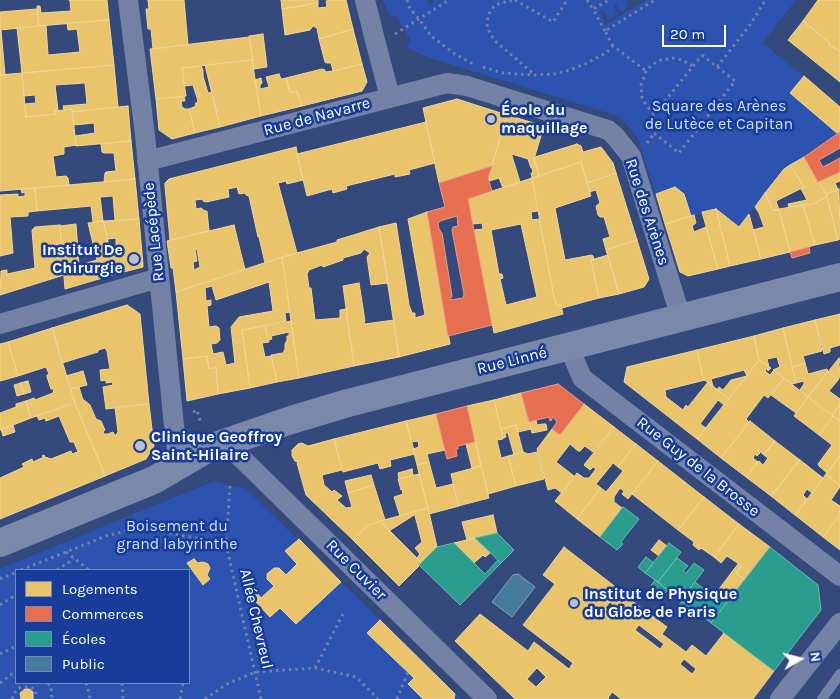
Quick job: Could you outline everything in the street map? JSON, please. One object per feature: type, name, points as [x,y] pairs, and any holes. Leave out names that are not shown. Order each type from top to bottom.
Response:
[{"type":"street","name":"Rue Lacépède","points":[[128,0],[145,134],[174,426],[184,462]]},
{"type":"street","name":"Rue de Navarre","points":[[147,161],[390,97],[366,0]]},
{"type":"street","name":"Rue des Arènes","points":[[390,97],[447,83],[456,84],[608,130],[616,136],[631,156],[681,318]]},
{"type":"street","name":"Rue Linné","points":[[0,543],[154,480],[207,448],[291,420],[348,403],[840,277]]},
{"type":"street","points":[[0,324],[159,278]]},
{"type":"street","name":"Rue Guy de la Brosse","points":[[569,347],[582,378],[840,576]]},
{"type":"street","name":"Rue Cuvier","points":[[225,442],[486,699]]},
{"type":"street","points":[[780,699],[840,623]]},
{"type":"lane","points":[[822,699],[840,674]]},
{"type":"path","points":[[407,0],[410,9],[431,36],[471,64],[503,73],[554,74],[570,70],[592,60],[606,53],[612,46]]},
{"type":"path","points":[[404,29],[449,0]]},
{"type":"path","points":[[535,75],[494,40],[486,27],[488,15],[496,5],[514,0],[553,22],[567,0]]},
{"type":"path","points":[[587,0],[612,46],[646,71]]},
{"type":"path","points":[[593,9],[609,0]]},
{"type":"path","points":[[605,31],[654,0]]},
{"type":"path","points":[[717,67],[750,25],[765,0]]},
{"type":"path","points":[[702,55],[735,81],[679,153],[645,126],[693,66],[702,55]]},
{"type":"path","points":[[654,114],[642,97],[641,85],[646,71],[653,64],[661,60],[673,58],[693,66]]},
{"type":"path","name":"Allée Chevreul","points":[[230,486],[226,544],[261,699]]},
{"type":"path","points":[[24,569],[106,536],[130,530],[149,529],[226,544]]},
{"type":"path","points":[[66,552],[88,569]]},
{"type":"path","points":[[58,569],[74,559]]},
{"type":"path","points":[[0,579],[15,572]]},
{"type":"path","points":[[0,605],[15,596]]},
{"type":"path","points":[[314,668],[344,612]]},
{"type":"path","points":[[0,654],[15,646]]},
{"type":"path","points":[[205,699],[227,684],[255,672],[314,668],[356,677],[378,699]]},
{"type":"path","points":[[397,699],[408,672]]},
{"type":"path","points":[[0,683],[15,673]]},
{"type":"path","points":[[48,684],[52,699]]},
{"type":"path","points":[[86,684],[90,699]]},
{"type":"path","points":[[122,684],[123,699]]},
{"type":"path","points":[[180,699],[183,684]]},
{"type":"path","points":[[12,699],[16,690],[21,688],[30,687],[35,690],[36,694]]},
{"type":"green space","name":"Square des Arènes de Lutèce et Capitan","points":[[383,0],[427,0],[429,5],[434,2],[433,0],[624,0],[627,2],[626,10],[618,9],[616,4],[613,6],[618,14],[608,20],[605,12],[600,11],[605,25],[646,0],[796,0],[763,43],[840,107],[840,132],[784,169],[739,227],[717,209],[730,266],[718,269],[702,213],[665,224],[638,139],[621,117],[430,58],[414,51],[406,46],[410,43],[410,39],[397,17],[390,17]]},
{"type":"green space","name":"Boisement du grand labyrinthe","points":[[214,481],[245,488],[461,699],[0,699],[0,569]]},
{"type":"building: Logements","points":[[69,0],[107,0],[109,20],[39,26],[37,6],[40,6],[41,13],[71,11]]},
{"type":"building: Logements","points":[[148,0],[184,0],[188,45],[153,49],[151,29],[148,29],[146,9],[149,9]]},
{"type":"building: Logements","points":[[281,0],[318,0],[318,3],[282,9]]},
{"type":"building: Logements","points":[[346,0],[353,29],[319,39],[317,28],[313,26],[310,30],[285,35],[282,9],[318,3],[318,8],[327,7],[326,1]]},
{"type":"building: Logements","points":[[818,0],[840,0],[840,51],[829,45],[830,43],[803,21]]},
{"type":"building: Logements","points":[[37,9],[39,26],[0,30],[0,12]]},
{"type":"building: Logements","points":[[109,20],[114,65],[22,73],[17,28],[46,25],[48,55],[80,52],[77,29],[68,30],[67,23]]},
{"type":"building: Logements","points":[[803,21],[830,43],[829,45],[840,51],[840,82],[788,40]]},
{"type":"building: Logements","points":[[353,29],[362,64],[333,71],[331,63],[325,62],[319,39]]},
{"type":"building: Logements","points":[[1,30],[5,75],[0,75]]},
{"type":"building: Logements","points":[[263,34],[267,67],[254,69],[249,36]]},
{"type":"building: Logements","points":[[249,37],[253,60],[182,68],[186,96],[156,99],[150,49]]},
{"type":"building: Logements","points":[[252,60],[261,116],[220,127],[205,65]]},
{"type":"building: Logements","points":[[362,64],[367,82],[362,91],[302,106],[297,91],[290,93],[286,78],[322,69],[325,72],[333,71]]},
{"type":"building: Logements","points":[[114,65],[118,107],[72,112],[72,109],[64,110],[63,106],[87,104],[85,83],[55,85],[58,110],[55,111],[56,114],[26,117],[25,104],[36,103],[35,95],[24,96],[22,73]]},
{"type":"building: Logements","points":[[201,66],[208,93],[212,92],[220,127],[195,133],[189,109],[196,106],[195,104],[198,101],[193,85],[184,86],[182,68]]},
{"type":"building: Logements","points":[[22,73],[26,117],[56,114],[55,111],[72,109],[76,145],[64,147],[64,154],[53,156],[56,177],[66,176],[69,185],[0,191],[0,75]]},
{"type":"building: Logements","points":[[279,74],[281,79],[286,78],[290,93],[297,91],[302,106],[261,116],[255,80],[261,78],[260,89],[269,87],[266,77]]},
{"type":"building: Logements","points":[[804,76],[840,107],[840,132],[838,134],[790,93]]},
{"type":"building: Logements","points":[[184,96],[185,101],[181,101],[182,107],[189,109],[195,133],[172,139],[159,130],[156,99]]},
{"type":"building: Logements","points":[[457,99],[507,115],[492,166],[439,183],[423,108]]},
{"type":"building: Logements","points":[[128,106],[131,141],[76,146],[75,136],[95,133],[94,123],[74,125],[72,112]]},
{"type":"building: Logements","points":[[507,115],[544,126],[534,159],[539,176],[532,178],[532,168],[528,159],[512,154],[520,182],[503,188],[499,178],[489,181],[488,178]]},
{"type":"building: Logements","points":[[426,122],[435,163],[409,170],[410,174],[395,177],[395,174],[346,186],[347,189],[333,193],[332,189],[307,196],[297,154]]},
{"type":"building: Logements","points":[[131,141],[135,179],[104,182],[106,172],[116,171],[114,153],[102,152],[101,144]]},
{"type":"building: Logements","points":[[577,144],[581,146],[583,152],[601,147],[613,163],[616,173],[587,183],[581,162],[539,176],[535,157]]},
{"type":"building: Logements","points":[[296,147],[303,180],[287,184],[286,181],[278,183],[297,253],[265,263],[249,196],[245,193],[239,194],[237,187],[228,189],[229,197],[206,202],[203,199],[195,200],[196,209],[201,208],[207,211],[209,231],[170,240],[165,186],[169,179]]},
{"type":"building: Logements","points":[[804,157],[827,196],[814,204],[789,207],[788,204],[807,200],[801,189],[804,187],[790,165]]},
{"type":"building: Logements","points":[[581,162],[591,196],[555,208],[565,260],[593,256],[594,259],[591,260],[599,298],[562,308],[561,305],[557,306],[554,297],[532,178]]},
{"type":"building: Logements","points":[[790,165],[804,187],[776,201],[779,210],[773,210],[765,193],[784,169]]},
{"type":"building: Logements","points":[[840,172],[840,181],[835,183],[838,190],[826,194],[818,182]]},
{"type":"building: Logements","points":[[616,173],[637,240],[606,250],[603,239],[610,237],[604,217],[598,215],[596,206],[600,203],[596,190],[589,192],[587,183]]},
{"type":"building: Logements","points":[[532,178],[538,211],[531,212],[532,220],[539,219],[554,297],[557,306],[561,305],[563,314],[494,333],[474,230],[483,229],[482,223],[473,224],[468,199]],"holes":[[[521,224],[537,297],[506,305],[500,279],[503,278],[502,274],[499,274],[491,230]]]},
{"type":"building: Logements","points":[[135,179],[139,219],[115,220],[113,196],[100,197],[103,221],[93,222],[91,206],[37,211],[35,188]]},
{"type":"building: Logements","points":[[675,187],[684,194],[691,216],[665,224],[656,194]]},
{"type":"building: Logements","points":[[35,188],[37,211],[28,212],[28,216],[10,217],[13,253],[0,256],[0,195],[18,194],[18,197],[25,196],[25,192],[22,193],[21,189]]},
{"type":"building: Logements","points":[[839,189],[840,239],[838,240],[826,194]]},
{"type":"building: Logements","points":[[765,193],[773,210],[779,210],[790,252],[761,259],[753,230],[764,227],[755,207]]},
{"type":"building: Logements","points":[[827,196],[838,240],[815,245],[803,206],[814,204]]},
{"type":"building: Logements","points":[[803,205],[815,245],[790,252],[779,209]]},
{"type":"building: Logements","points":[[716,209],[730,266],[718,269],[702,212]]},
{"type":"building: Logements","points":[[716,209],[739,227],[749,214],[761,259],[730,266]]},
{"type":"building: Logements","points":[[427,212],[450,344],[399,357],[379,227],[396,223],[409,305],[412,313],[415,313],[415,318],[425,315],[408,219]]},
{"type":"building: Logements","points":[[694,215],[696,223],[692,226],[694,232],[706,227],[718,269],[688,276],[680,272],[665,224]]},
{"type":"building: Logements","points":[[139,219],[143,267],[116,274],[110,251],[119,248],[116,246],[116,238],[108,239],[103,221]]},
{"type":"building: Logements","points":[[103,221],[116,274],[65,289],[60,226],[76,224],[79,265],[97,260],[88,223]]},
{"type":"building: Logements","points":[[60,225],[61,244],[54,245],[54,247],[58,250],[55,257],[62,257],[64,275],[0,295],[1,271],[7,270],[7,274],[35,268],[32,230],[35,227]]},
{"type":"building: Logements","points":[[234,225],[245,270],[176,292],[167,241]],"holes":[[[195,249],[197,249],[200,267],[194,270],[193,262],[197,261]]]},
{"type":"building: Logements","points":[[379,227],[388,283],[371,285],[367,257],[370,253],[364,249],[361,253],[343,258],[343,260],[309,270],[307,274],[309,288],[311,288],[315,320],[340,318],[340,310],[346,309],[354,366],[299,378],[282,257],[337,242],[337,240]]},
{"type":"building: Logements","points":[[637,240],[649,279],[644,287],[619,294],[606,250]]},
{"type":"building: Logements","points":[[608,255],[619,294],[599,298],[591,260]]},
{"type":"building: Logements","points":[[282,257],[290,312],[285,313],[286,321],[242,330],[250,388],[218,394],[216,367],[209,369],[207,356],[183,359],[176,292]],"holes":[[[269,282],[273,311],[239,317],[231,327],[235,363],[226,365],[223,352],[213,354],[211,344],[217,343],[220,340],[219,328],[216,326],[209,327],[207,306],[211,305],[211,300],[206,301],[205,288],[212,286],[216,300]]]},
{"type":"building: Logements","points":[[359,283],[365,324],[394,320],[399,357],[354,366],[343,286]]},
{"type":"building: Logements","points":[[127,305],[140,314],[149,404],[106,409],[103,387],[113,385],[112,382],[106,383],[106,380],[101,381],[100,370],[110,369],[105,348],[62,363],[52,328]]},
{"type":"building: Logements","points":[[840,314],[840,345],[830,348],[830,352],[824,354],[815,320]]},
{"type":"building: Logements","points":[[815,320],[822,351],[803,356],[805,363],[792,367],[783,328]]},
{"type":"building: Logements","points":[[291,321],[299,378],[277,382],[271,355],[283,353],[289,332],[271,336],[272,339],[268,340],[265,326]]},
{"type":"building: Logements","points":[[265,326],[269,342],[262,343],[265,357],[271,356],[277,382],[250,388],[242,330]]},
{"type":"building: Logements","points":[[52,328],[75,403],[31,418],[26,401],[34,398],[35,400],[53,393],[54,389],[51,389],[46,367],[18,376],[8,342]]},
{"type":"building: Logements","points":[[783,328],[796,383],[792,384],[773,370],[780,367],[777,357],[767,359],[769,367],[759,360],[754,336]]},
{"type":"building: Logements","points":[[754,336],[759,360],[747,376],[744,370],[711,379],[713,386],[703,379],[697,350]]},
{"type":"building: Logements","points":[[8,342],[18,376],[0,381],[0,344]]},
{"type":"building: Logements","points":[[697,350],[703,379],[705,380],[665,390],[666,397],[683,410],[686,405],[688,407],[708,382],[729,399],[724,405],[718,400],[700,424],[706,428],[697,439],[624,382],[627,367]]},
{"type":"building: Logements","points":[[207,356],[209,369],[216,367],[218,394],[187,401],[183,359]]},
{"type":"building: Logements","points":[[839,358],[840,376],[838,380],[828,372]]},
{"type":"building: Logements","points":[[759,360],[771,368],[768,371],[767,368],[765,371],[770,375],[774,370],[784,378],[768,398],[764,395],[746,419],[749,422],[721,458],[697,439]]},
{"type":"building: Logements","points":[[805,363],[808,374],[827,369],[828,372],[808,397],[800,390],[804,381],[796,383],[792,367]]},
{"type":"building: Logements","points":[[83,371],[87,385],[70,389],[66,376]]},
{"type":"building: Logements","points":[[828,372],[838,380],[829,391],[840,399],[840,404],[832,415],[808,397]]},
{"type":"building: Logements","points":[[747,376],[729,399],[717,390],[719,387],[723,390],[731,380]]},
{"type":"building: Logements","points":[[784,378],[808,397],[796,413],[771,395]]},
{"type":"building: Logements","points":[[28,381],[31,392],[24,394],[20,383]]},
{"type":"building: Logements","points":[[21,383],[24,394],[17,396],[14,385]]},
{"type":"building: Logements","points":[[79,387],[83,400],[90,405],[96,419],[101,421],[105,430],[104,434],[113,432],[115,436],[118,432],[115,407],[149,404],[154,446],[146,459],[105,476],[70,389]]},
{"type":"building: Logements","points":[[521,393],[531,429],[518,432],[516,425],[501,429],[494,400]]},
{"type":"building: Logements","points":[[808,397],[833,416],[819,435],[794,416]]},
{"type":"building: Logements","points":[[494,400],[503,439],[497,440],[501,458],[508,456],[516,486],[488,494],[467,406]]},
{"type":"building: Logements","points":[[26,401],[31,418],[0,430],[0,413]]},
{"type":"building: Logements","points":[[75,402],[105,476],[0,519],[0,478],[24,467],[22,464],[32,459],[33,462],[44,457],[42,456],[44,455],[51,459],[71,451],[72,454],[78,452],[74,442],[70,442],[59,416],[46,421],[45,418],[39,420],[37,416]]},
{"type":"building: Logements","points":[[584,404],[614,427],[593,452],[585,446],[578,451],[570,444],[556,462],[574,476],[562,493],[555,488],[548,490],[537,449],[552,429],[560,435]]},
{"type":"building: Logements","points":[[840,404],[840,421],[832,415]]},
{"type":"building: Logements","points":[[436,414],[445,450],[427,454],[429,462],[417,465],[413,449],[419,447],[418,441],[412,442],[406,421]]},
{"type":"building: Logements","points":[[833,416],[840,421],[840,456],[827,473],[818,464],[832,445],[819,435]]},
{"type":"building: Logements","points":[[536,420],[537,425],[546,424],[547,430],[532,433],[529,422]]},
{"type":"building: Logements","points":[[406,421],[415,454],[390,460],[391,466],[380,469],[378,463],[343,472],[334,439]]},
{"type":"building: Logements","points":[[750,421],[775,441],[764,455],[758,450],[760,453],[757,456],[755,454],[753,458],[758,462],[746,477],[721,458]]},
{"type":"building: Logements","points":[[13,425],[15,432],[3,436],[1,429]]},
{"type":"building: Logements","points":[[516,425],[523,452],[514,455],[508,433],[505,433],[506,437],[503,438],[501,429]]},
{"type":"building: Logements","points":[[614,427],[636,444],[618,467],[613,463],[596,484],[601,488],[577,519],[555,501],[577,473],[584,478],[589,478],[596,469],[593,467],[590,470],[584,465]]},
{"type":"building: Logements","points":[[334,439],[342,470],[322,475],[324,485],[332,492],[334,490],[342,496],[337,500],[346,508],[352,507],[348,493],[374,485],[385,520],[368,525],[353,540],[306,495],[298,462],[292,456],[292,450],[298,444],[302,443],[308,446]]},
{"type":"building: Logements","points":[[775,441],[800,460],[771,496],[746,477],[759,461],[763,465],[768,458],[764,455]]},
{"type":"building: Logements","points":[[475,442],[481,466],[472,468],[466,444]]},
{"type":"building: Logements","points":[[636,444],[658,461],[628,499],[622,494],[624,491],[620,488],[614,497],[614,502],[622,508],[600,537],[577,519],[601,488],[606,492],[623,471],[618,467]]},
{"type":"building: Logements","points":[[523,452],[528,454],[537,452],[544,479],[516,486],[508,456]]},
{"type":"building: Logements","points":[[840,456],[840,486],[826,474]]},
{"type":"building: Logements","points":[[800,460],[823,478],[812,493],[807,489],[803,495],[807,499],[795,515],[771,496]]},
{"type":"building: Logements","points":[[658,461],[704,497],[678,530],[632,494]]},
{"type":"building: Logements","points":[[429,462],[436,488],[453,484],[459,506],[429,514],[417,465]]},
{"type":"building: Logements","points":[[481,466],[489,498],[458,506],[451,474]]},
{"type":"building: Logements","points":[[412,469],[413,475],[399,479],[398,473]]},
{"type":"building: Logements","points":[[419,474],[428,508],[400,516],[394,497],[403,494],[398,479]]},
{"type":"building: Logements","points":[[826,474],[840,486],[831,500],[840,506],[840,514],[823,537],[795,515]]},
{"type":"building: Logements","points":[[371,475],[374,485],[348,493],[345,481]]},
{"type":"building: Logements","points":[[704,497],[739,524],[714,557],[701,548],[699,550],[693,545],[694,542],[678,530]]},
{"type":"building: Logements","points":[[428,508],[437,547],[422,563],[417,558],[420,554],[415,548],[422,542],[414,512]]},
{"type":"building: Logements","points":[[414,512],[414,515],[389,531],[380,521]]},
{"type":"building: Logements","points":[[493,515],[497,533],[467,540],[462,522]]},
{"type":"building: Logements","points":[[840,515],[840,550],[823,537]]},
{"type":"building: Logements","points":[[380,521],[422,563],[399,586],[353,540],[368,525]]},
{"type":"building: Logements","points":[[739,524],[770,547],[745,580],[736,573],[742,566],[727,556],[721,563],[714,557]]},
{"type":"building: Logements","points":[[475,538],[490,553],[485,557],[483,555],[474,563],[454,543]]},
{"type":"building: Logements","points":[[299,539],[341,582],[296,624],[280,608],[270,617],[252,596],[258,594],[261,598],[274,586],[267,579],[267,574],[274,568],[279,568],[286,575],[297,564],[285,551]]},
{"type":"building: Logements","points":[[659,540],[667,546],[659,556],[651,550]]},
{"type":"building: Logements","name":"Institut de Physique du Globe de Paris","points":[[564,547],[622,592],[616,599],[622,603],[627,597],[667,627],[662,634],[686,652],[692,645],[706,656],[724,633],[774,671],[753,699],[621,699],[612,692],[609,699],[515,699],[455,641],[480,614],[528,651],[534,642],[569,669],[573,663],[523,625],[555,584],[543,575]],"holes":[[[610,602],[618,609],[614,614],[605,608]],[[639,625],[664,644],[660,649],[635,630]],[[684,659],[696,669],[692,674],[680,664]],[[537,668],[546,677],[536,687],[527,679]]]},
{"type":"building: Logements","points":[[194,559],[198,563],[208,564],[210,568],[207,575],[210,579],[203,585],[187,563]]},
{"type":"building: Logements","points":[[738,564],[742,566],[736,573],[745,580],[727,602],[716,593]]},
{"type":"building: Logements","points":[[380,620],[455,694],[454,699],[423,699],[408,684],[414,678],[367,633]]},
{"type":"building: Logements","points":[[25,689],[33,692],[33,699],[21,699],[20,693]]},
{"type":"building: Commerces","points":[[840,132],[840,148],[819,160],[823,167],[840,158],[840,172],[818,182],[804,157]]},
{"type":"building: Commerces","points":[[492,166],[488,178],[492,191],[468,199],[492,325],[448,336],[427,212],[445,207],[439,183]],"holes":[[[457,216],[458,226],[453,227],[452,230],[464,294],[463,298],[450,300],[452,296],[442,233],[438,224],[440,221]]]},
{"type":"building: Commerces","points":[[809,247],[810,253],[792,258],[790,252]]},
{"type":"building: Commerces","points":[[558,384],[584,404],[560,435],[552,429],[557,422],[553,417],[550,421],[549,417],[529,422],[521,393]]},
{"type":"building: Commerces","points":[[467,406],[475,442],[458,446],[458,449],[456,449],[457,456],[447,459],[436,414]]},
{"type":"building: Écoles","points":[[623,507],[639,519],[617,550],[600,537]]},
{"type":"building: Écoles","points":[[497,533],[514,550],[501,563],[475,538]]},
{"type":"building: Écoles","points":[[454,543],[485,574],[498,560],[501,563],[460,605],[419,565],[437,547]]},
{"type":"building: Écoles","points":[[669,543],[681,552],[658,582],[645,573]]},
{"type":"building: Écoles","points":[[770,547],[818,585],[821,610],[774,671],[711,623]]},
{"type":"building: Écoles","points":[[646,557],[654,563],[645,573],[638,567]]},
{"type":"building: Écoles","points":[[677,558],[688,566],[683,571],[686,573],[694,563],[704,570],[681,600],[658,582]]},
{"type":"building: Écoles","points":[[655,580],[668,590],[662,596],[650,587]]},
{"type":"building: Écoles","points":[[695,582],[717,599],[719,596],[727,602],[711,623],[681,600]]},
{"type":"building: Écoles","points":[[682,601],[695,611],[690,618],[677,608]]},
{"type":"building: Public","points":[[518,574],[535,587],[512,617],[492,602],[513,575]]},
{"type":"place","name":"École du maquillage","points":[[491,119]]},
{"type":"place","name":"Institut De Chirurgie","points":[[134,259]]},
{"type":"place","name":"Clinique Geoffroy Saint-Hilaire","points":[[140,446]]},
{"type":"place","name":"Institut de Physique du Globe de Paris","points":[[574,603]]}]
